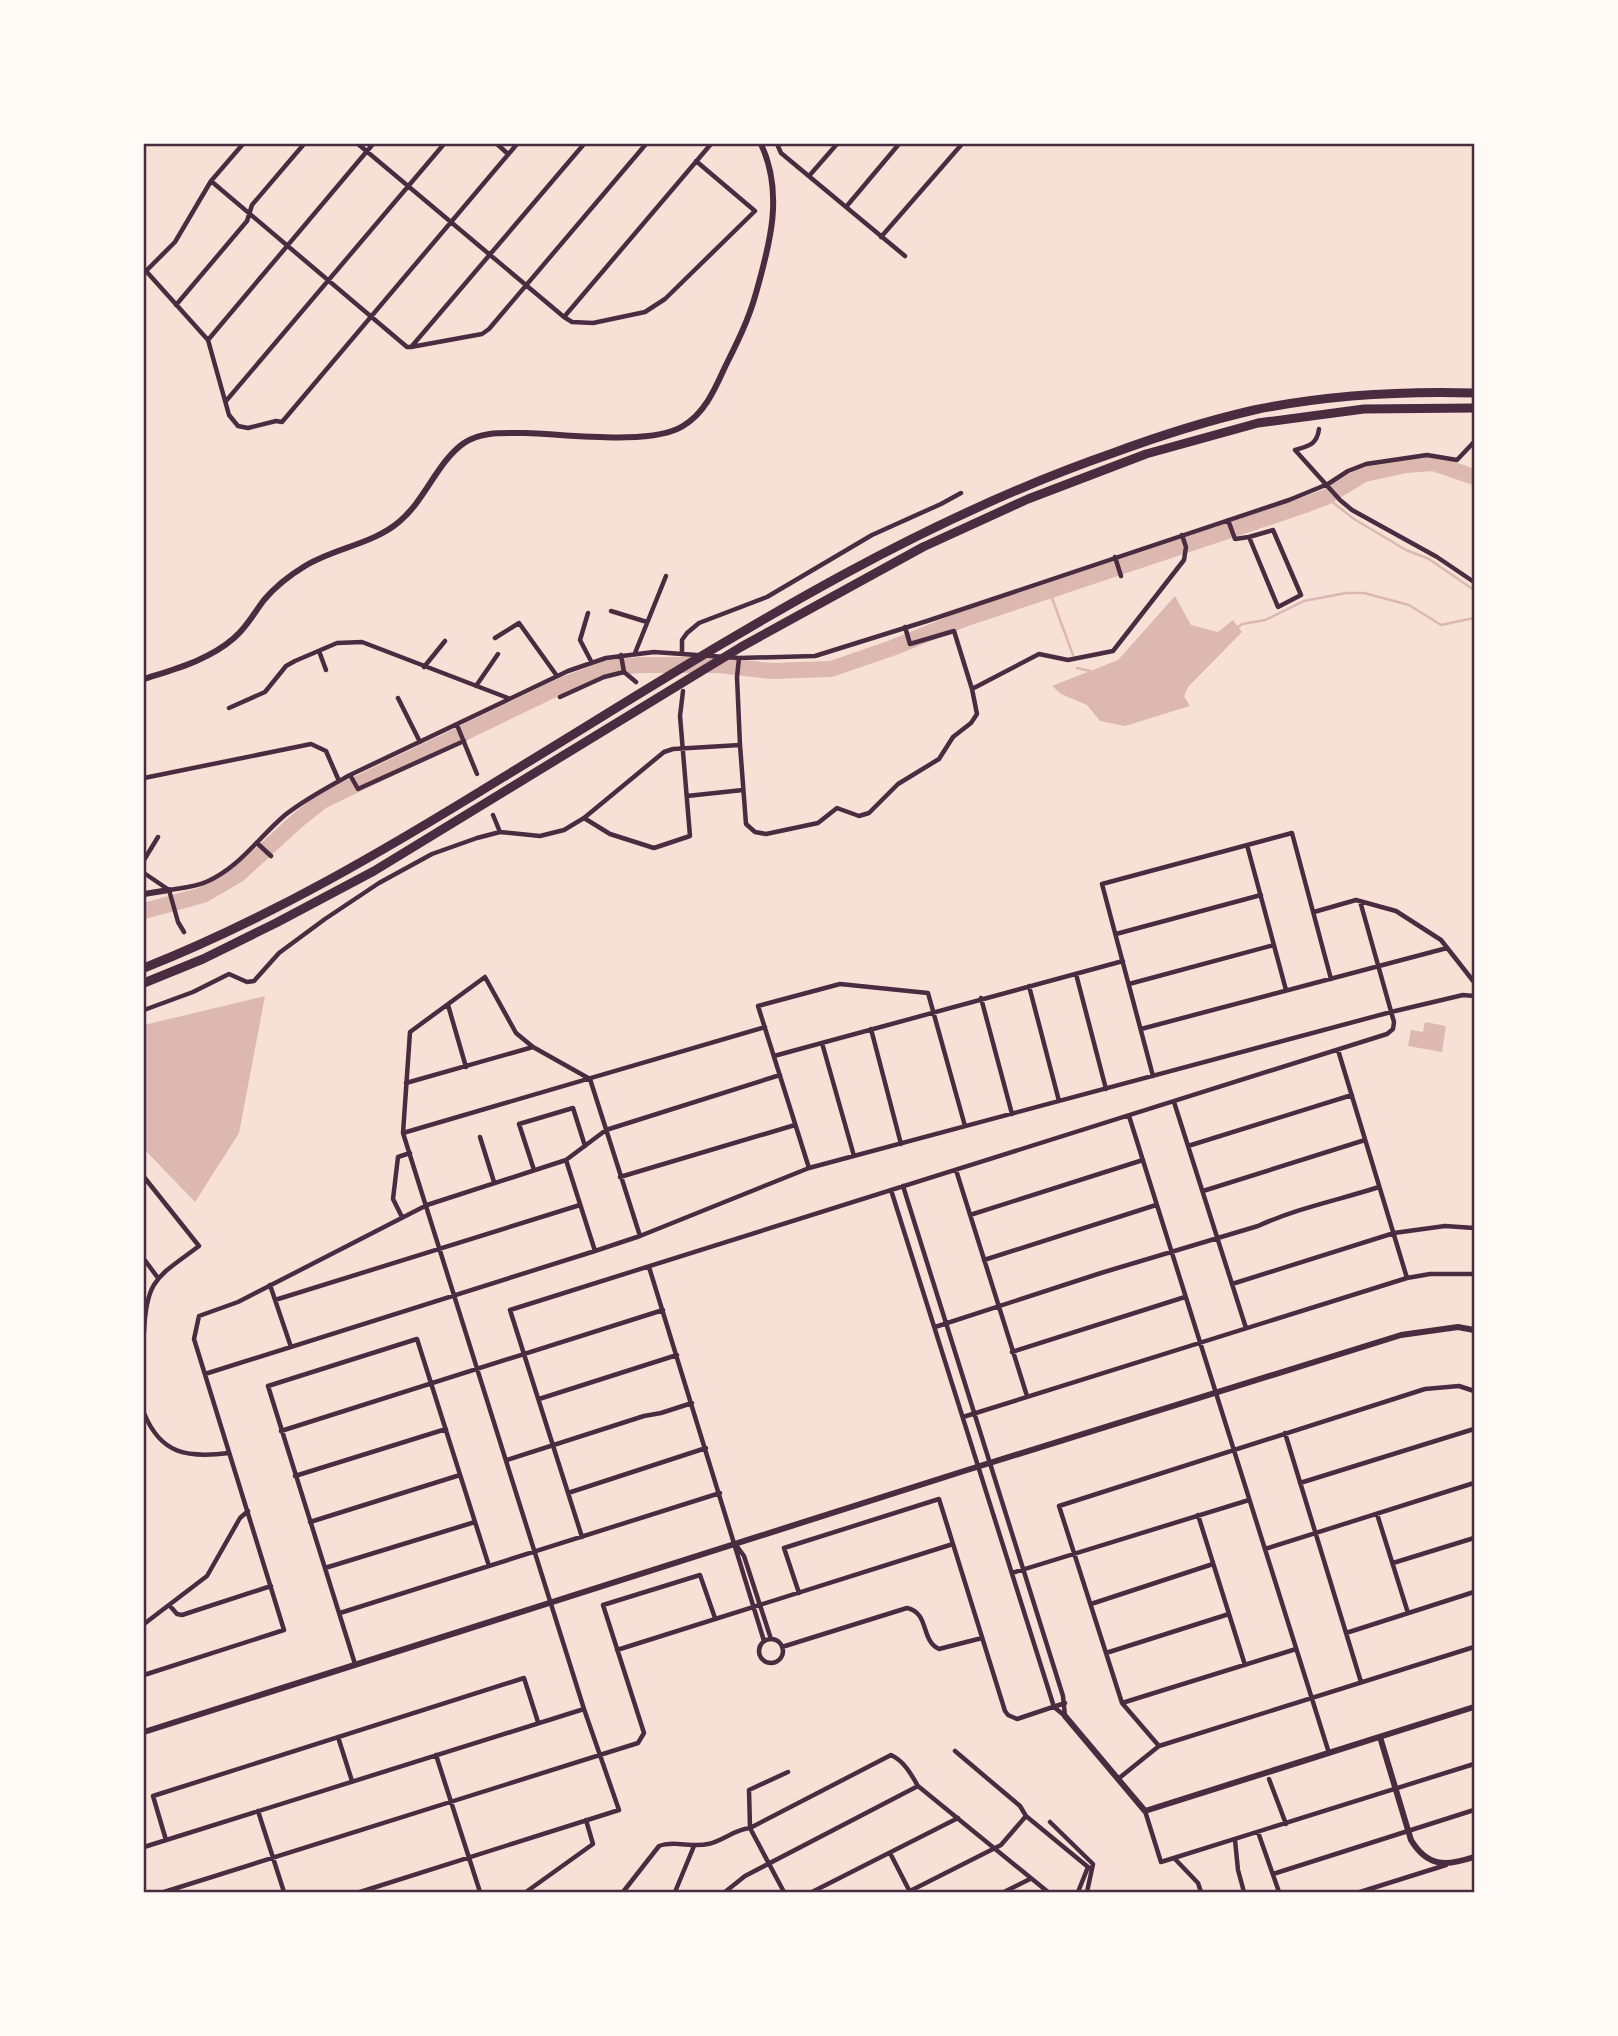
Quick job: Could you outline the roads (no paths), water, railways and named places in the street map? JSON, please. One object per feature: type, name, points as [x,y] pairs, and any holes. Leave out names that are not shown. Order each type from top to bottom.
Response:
[{"type":"highway","points":[[144,968],[270,911],[368,858],[721,644],[859,565],[958,515],[1050,476],[1215,420],[1303,402],[1362,395],[1475,393]]},
{"type":"highway","points":[[144,984],[203,959],[374,871],[741,647],[923,547],[1028,499],[1146,454],[1232,430],[1306,416],[1364,409],[1475,408]]},
{"type":"street","points":[[243,144],[211,181],[175,242],[146,271],[208,340],[229,415],[238,426],[248,428],[282,422],[517,144]]},
{"type":"street","points":[[176,305],[247,221],[252,205],[304,144]]},
{"type":"street","points":[[358,144],[572,322],[593,323],[645,312],[665,299],[755,211],[696,161]]},
{"type":"street","points":[[208,340],[373,144]]},
{"type":"street","points":[[225,402],[444,144]]},
{"type":"street","points":[[497,144],[508,155]]},
{"type":"street","points":[[411,347],[584,144]]},
{"type":"street","points":[[211,181],[407,347],[411,347],[482,334],[489,329],[646,144]]},
{"type":"street","points":[[564,317],[711,144]]},
{"type":"street","points":[[144,680],[185,666],[215,651],[236,636],[271,593],[303,567],[398,523],[416,504],[456,449],[473,438],[497,433],[632,437],[671,432],[690,421],[700,412],[717,384],[748,316],[758,285],[775,207],[769,165],[761,144]]},
{"type":"street","points":[[776,144],[781,153],[905,256]]},
{"type":"street","points":[[809,176],[837,144]]},
{"type":"street","points":[[845,207],[899,144]]},
{"type":"street","points":[[881,237],[961,144]]},
{"type":"street","points":[[1319,429],[1318,438],[1312,445],[1295,450],[1340,500],[1352,510],[1437,557],[1475,582]]},
{"type":"street","points":[[144,894],[170,892],[211,880],[233,866],[284,816],[320,791],[557,676],[592,663],[621,654],[635,653],[682,653],[739,661],[815,656],[1115,557],[1183,538],[1328,484],[1348,471],[1366,464],[1427,455],[1457,460],[1475,442]]},
{"type":"street","points":[[682,653],[682,640],[699,624],[767,597],[872,535],[941,504],[961,492]]},
{"type":"street","points":[[1229,521],[1235,539],[1273,530],[1301,595],[1278,607],[1249,537]]},
{"type":"street","points":[[972,689],[1039,654],[1068,660],[1113,651],[1184,560],[1186,547],[1183,538]]},
{"type":"street","points":[[1115,557],[1121,576]]},
{"type":"street","points":[[635,653],[666,576]]},
{"type":"street","points":[[611,611],[647,622]]},
{"type":"street","points":[[588,613],[580,640],[592,663]]},
{"type":"street","points":[[495,638],[519,623],[557,676]]},
{"type":"street","points":[[739,661],[737,677],[746,824],[755,832],[766,834],[818,823],[837,808],[859,816],[869,813],[898,784],[939,759],[953,737],[971,723],[977,714],[954,631],[910,644],[905,627]]},
{"type":"street","points":[[424,667],[445,641]]},
{"type":"street","points":[[229,708],[265,692],[286,666],[337,643],[362,642],[509,699]]},
{"type":"street","points":[[319,651],[326,670]]},
{"type":"street","points":[[476,686],[498,654]]},
{"type":"street","points":[[621,654],[624,672],[636,682]]},
{"type":"street","points":[[560,697],[604,677],[624,672]]},
{"type":"street","points":[[584,818],[610,834],[643,846],[660,848],[690,836],[680,716],[683,691]]},
{"type":"street","points":[[398,698],[420,742]]},
{"type":"street","points":[[457,725],[477,774]]},
{"type":"street","points":[[350,775],[358,789],[464,741]]},
{"type":"street","points":[[144,778],[311,744],[326,751],[339,781]]},
{"type":"street","points":[[144,1010],[193,992],[229,974],[247,982],[254,981],[279,953],[379,883],[448,848],[500,832],[540,836],[564,830],[584,818],[664,752],[740,745]]},
{"type":"street","points":[[687,796],[743,790]]},
{"type":"street","points":[[494,815],[500,832]]},
{"type":"street","points":[[1153,1076],[1102,884],[1292,833],[1331,979]]},
{"type":"street","points":[[144,860],[158,837]]},
{"type":"street","points":[[257,843],[271,856]]},
{"type":"street","points":[[1247,845],[1286,990]]},
{"type":"street","points":[[144,873],[170,892],[178,922],[184,932]]},
{"type":"street","points":[[1116,934],[1261,895]]},
{"type":"street","points":[[1314,912],[1360,901],[1396,911],[1441,940],[1475,982]]},
{"type":"street","points":[[582,1537],[510,1310],[1387,1034],[1393,1029],[1394,1022],[1360,901]]},
{"type":"street","points":[[1129,984],[1274,945]]},
{"type":"street","points":[[1141,1029],[1447,948]]},
{"type":"street","points":[[774,1056],[1123,961]]},
{"type":"street","points":[[1076,974],[1106,1088]]},
{"type":"street","points":[[360,1892],[618,1810],[403,1133],[411,1032],[485,977],[516,1033],[533,1047],[590,1079],[640,1236]]},
{"type":"street","points":[[809,1168],[758,1006],[840,984],[928,993],[965,1126]]},
{"type":"street","points":[[1029,986],[1059,1101]]},
{"type":"street","points":[[205,1374],[640,1236],[809,1168],[1391,1012],[1463,995],[1475,996]]},
{"type":"street","points":[[981,998],[1012,1114]]},
{"type":"street","points":[[448,1004],[466,1067]]},
{"type":"street","points":[[403,1133],[765,1027]]},
{"type":"street","points":[[871,1029],[901,1144]]},
{"type":"street","points":[[822,1043],[854,1156]]},
{"type":"street","points":[[406,1083],[533,1047]]},
{"type":"street","points":[[1338,1050],[1407,1278]]},
{"type":"street","points":[[144,1675],[284,1630],[194,1339],[199,1316],[238,1302],[427,1205],[566,1160],[606,1130],[780,1075]]},
{"type":"street","points":[[1188,1146],[1352,1095]]},
{"type":"street","points":[[1174,1102],[1246,1328]]},
{"type":"street","points":[[534,1170],[519,1124],[573,1108],[585,1146]]},
{"type":"street","points":[[1129,1116],[1329,1753]]},
{"type":"street","points":[[620,1177],[795,1125]]},
{"type":"street","points":[[481,1137],[494,1182]]},
{"type":"street","points":[[1203,1191],[1365,1140]]},
{"type":"street","points":[[402,1217],[393,1199],[398,1157],[410,1153]]},
{"type":"street","points":[[566,1160],[595,1251]]},
{"type":"street","points":[[970,1215],[1143,1160]]},
{"type":"street","points":[[956,1170],[1027,1396]]},
{"type":"street","points":[[144,1177],[199,1246],[158,1278],[145,1303],[144,1333]]},
{"type":"street","points":[[903,1186],[1065,1703],[1065,1716]]},
{"type":"street","points":[[936,1327],[1379,1186]]},
{"type":"street","points":[[891,1190],[1054,1707],[1065,1716],[1145,1811],[1161,1862],[1475,1764]]},
{"type":"street","points":[[275,1300],[580,1205]]},
{"type":"street","points":[[984,1260],[1156,1205]]},
{"type":"street","points":[[1232,1284],[1394,1233],[1445,1226],[1475,1228]]},
{"type":"street","points":[[144,1259],[158,1278]]},
{"type":"street","points":[[649,1267],[764,1641]]},
{"type":"street","points":[[963,1417],[1407,1278],[1430,1274],[1475,1274]]},
{"type":"street","points":[[270,1285],[291,1347]]},
{"type":"street","points":[[1012,1352],[1185,1297]]},
{"type":"street","points":[[281,1431],[663,1310]]},
{"type":"street","points":[[144,1732],[1401,1335],[1458,1327],[1475,1330]]},
{"type":"street","points":[[355,1665],[268,1386],[417,1339],[489,1566]]},
{"type":"street","points":[[539,1399],[677,1355]]},
{"type":"street","points":[[1159,1746],[1122,1703],[1059,1506],[1425,1389],[1459,1385],[1475,1391]]},
{"type":"street","points":[[507,1460],[692,1403]]},
{"type":"street","points":[[144,1413],[155,1436],[168,1447],[192,1455],[229,1452]]},
{"type":"street","points":[[295,1476],[446,1429]]},
{"type":"street","points":[[1300,1483],[1475,1429]]},
{"type":"street","points":[[1285,1433],[1361,1682]]},
{"type":"street","points":[[568,1493],[706,1448]]},
{"type":"street","points":[[310,1522],[460,1475]]},
{"type":"street","points":[[1265,1549],[1475,1483]]},
{"type":"street","points":[[340,1613],[720,1493]]},
{"type":"street","points":[[799,1593],[784,1548],[939,1499],[1008,1715],[1017,1719],[1065,1703]]},
{"type":"street","points":[[1012,1573],[1249,1500]]},
{"type":"street","points":[[144,1624],[207,1576],[240,1518],[248,1511]]},
{"type":"street","points":[[1377,1514],[1408,1612]]},
{"type":"street","points":[[1198,1516],[1245,1665]]},
{"type":"street","points":[[325,1568],[475,1522]]},
{"type":"street","points":[[1393,1563],[1475,1538]]},
{"type":"street","points":[[617,1650],[953,1544]]},
{"type":"street","points":[[736,1545],[744,1556],[771,1639]]},
{"type":"street","points":[[1090,1604],[1213,1564]]},
{"type":"street","points":[[164,1892],[638,1743],[644,1736],[603,1605],[700,1575],[715,1618]]},
{"type":"street","points":[[170,1606],[177,1614],[182,1615],[271,1586]]},
{"type":"street","points":[[1346,1633],[1475,1592]]},
{"type":"street","points":[[782,1647],[907,1608],[921,1615],[931,1644],[939,1649],[982,1638]]},
{"type":"street","points":[[1106,1653],[1229,1614]]},
{"type":"street","points":[[764,1641],[778,1641],[782,1647],[779,1660],[768,1662],[759,1654],[764,1641]]},
{"type":"street","points":[[1118,1779],[1159,1746],[1475,1647]]},
{"type":"street","points":[[1122,1703],[1296,1649]]},
{"type":"street","points":[[166,1840],[153,1796],[524,1678],[538,1723]]},
{"type":"street","points":[[1145,1811],[1475,1707]]},
{"type":"street","points":[[144,1847],[584,1709]]},
{"type":"street","points":[[338,1737],[352,1782]]},
{"type":"street","points":[[1380,1737],[1411,1840],[1422,1855],[1448,1864]]},
{"type":"street","points":[[955,1751],[1020,1806],[1026,1816],[1091,1868]]},
{"type":"street","points":[[436,1755],[480,1892]]},
{"type":"street","points":[[623,1892],[659,1846],[672,1843],[694,1846],[715,1843],[744,1828],[750,1828],[891,1755],[910,1772],[918,1786],[1048,1892]]},
{"type":"street","points":[[784,1892],[750,1828],[749,1790],[788,1772]]},
{"type":"street","points":[[1269,1779],[1286,1824]]},
{"type":"street","points":[[725,1892],[745,1876],[918,1786]]},
{"type":"street","points":[[1273,1874],[1475,1810]]},
{"type":"street","points":[[258,1811],[284,1892]]},
{"type":"street","points":[[890,1853],[910,1892],[1001,1844],[1026,1816]]},
{"type":"street","points":[[813,1892],[958,1818]]},
{"type":"street","points":[[526,1892],[593,1843],[586,1820]]},
{"type":"street","points":[[1049,1822],[1093,1864],[1087,1892]]},
{"type":"street","points":[[1258,1832],[1279,1892]]},
{"type":"street","points":[[1235,1840],[1238,1870],[1244,1892]]},
{"type":"street","points":[[675,1892],[694,1846]]},
{"type":"street","points":[[1360,1892],[1475,1857]]},
{"type":"street","points":[[1175,1859],[1198,1883],[1201,1892]]},
{"type":"street","points":[[1078,1892],[1091,1868]]},
{"type":"street","points":[[1004,1892],[1030,1879]]},
{"type":"waterway","points":[[144,911],[203,895],[239,874],[322,801],[563,685],[609,668],[640,665],[719,665],[771,671],[831,669],[964,619],[1305,505],[1326,497],[1364,474],[1406,465],[1433,463],[1474,477]]},
{"type":"waterway","points":[[1326,497],[1354,519],[1406,550],[1429,559],[1474,590]]},
{"type":"waterway","points":[[1049,590],[1073,655]]},
{"type":"waterway","points":[[1237,628],[1242,624],[1265,620],[1304,601],[1346,593],[1364,593],[1409,605],[1441,625],[1474,618]]},
{"type":"waterway","points":[[1077,668],[1090,671]]}]
